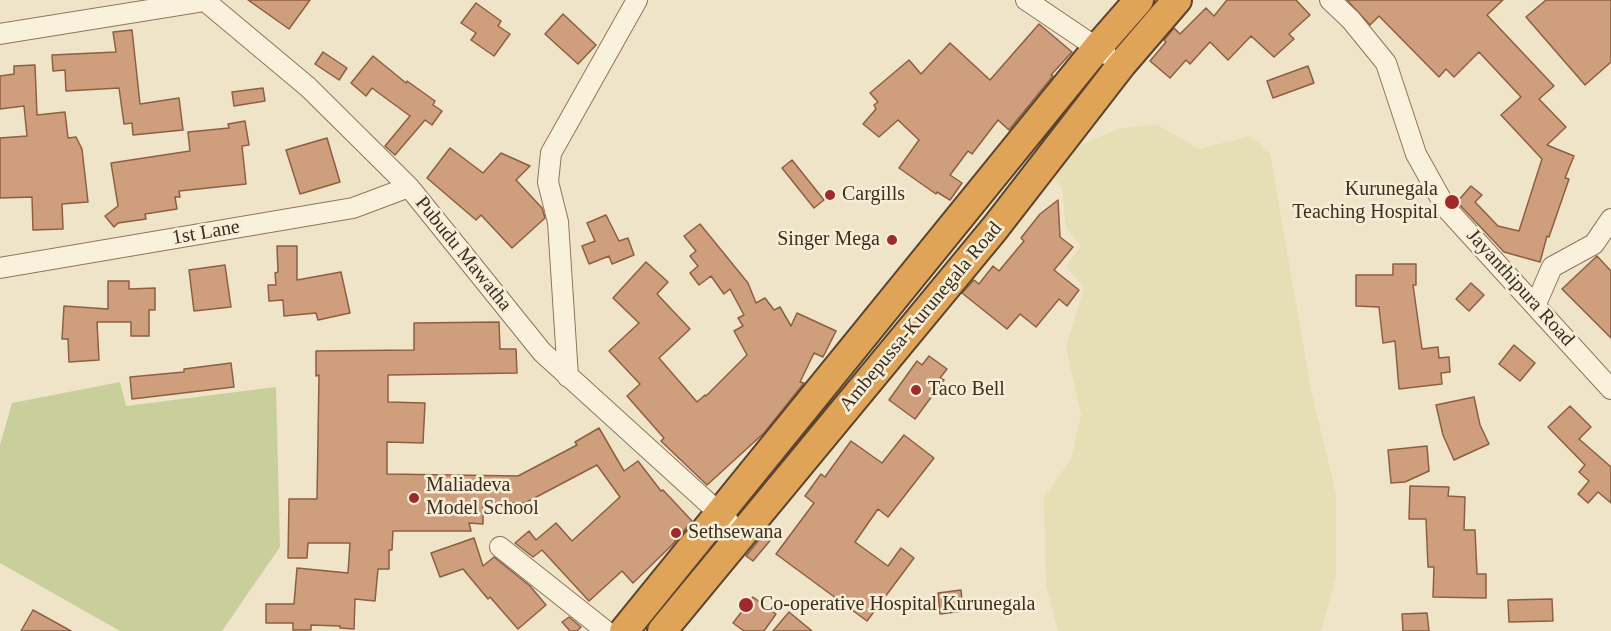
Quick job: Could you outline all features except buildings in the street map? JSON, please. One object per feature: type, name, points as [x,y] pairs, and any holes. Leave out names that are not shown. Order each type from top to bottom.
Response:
[{"type":"highway","name":"Ambepussa-Kurunegala Road","points":[[624,631],[1097,48],[1139,0]]},
{"type":"highway","name":"Ambepussa-Kurunegala Road","points":[[662,631],[995,228],[1122,64],[1178,0]]},
{"type":"street","points":[[568,377],[558,222],[548,182],[551,153],[636,0]]},
{"type":"street","points":[[1026,0],[1122,64]]},
{"type":"street","name":"Jayanthipura Road","points":[[1330,0],[1351,20],[1386,63],[1416,154],[1446,208],[1536,304],[1611,389]]},
{"type":"street","points":[[0,34],[204,1]]},
{"type":"street","name":"Pubudu Mawatha","points":[[204,1],[308,87],[409,187],[542,352],[718,514],[742,533]]},
{"type":"street","name":"1st Lane","points":[[0,268],[353,208],[409,187]]},
{"type":"street","points":[[1536,304],[1552,267],[1594,244],[1611,219]]},
{"type":"street","points":[[500,547],[606,631]]},
{"type":"shaded area","points":[[1156,124],[1199,149],[1250,136],[1270,153],[1311,390],[1336,494],[1336,577],[1321,631],[1058,631],[1046,586],[1044,497],[1071,459],[1081,415],[1066,347],[1084,288],[1066,266],[1081,246],[1066,228],[1062,189],[1047,169],[1065,151],[1118,129]]},
{"type":"green space","points":[[120,382],[126,406],[276,387],[280,547],[222,631],[120,631],[0,563],[0,445],[12,403]]},
{"type":"place","name":"Cargills","points":[[830,195]]},
{"type":"place","name":"Kurunegala Teaching Hospital","points":[[1452,202]]},
{"type":"place","name":"Singer Mega","points":[[892,240]]},
{"type":"place","name":"Taco Bell","points":[[916,390]]},
{"type":"place","name":"Maliadeva Model School","points":[[414,498]]},
{"type":"place","name":"Sethsewana","points":[[676,533]]},
{"type":"place","name":"Co-operative Hospital Kurunegala","points":[[746,605]]}]
